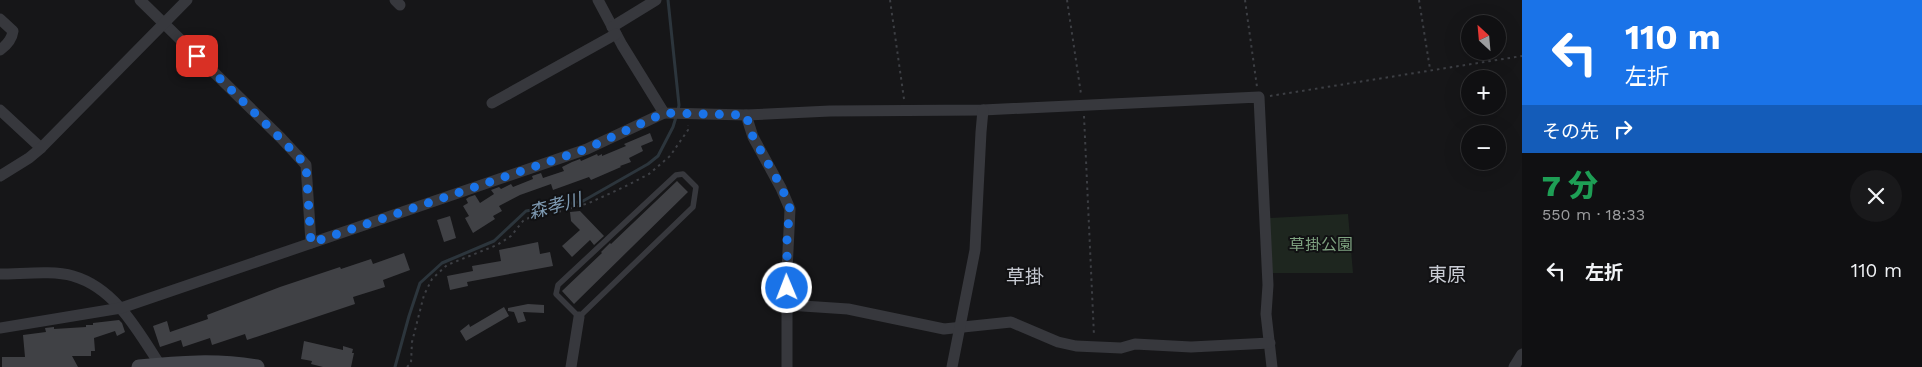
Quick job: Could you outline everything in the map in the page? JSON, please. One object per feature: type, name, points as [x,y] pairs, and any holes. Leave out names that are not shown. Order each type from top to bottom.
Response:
[{"type":"main road","points":[[139,367],[184,363],[256,367]]},
{"type":"street","points":[[140,0],[306,165],[311,243]]},
{"type":"street","points":[[0,176],[41,148],[187,0]]},
{"type":"street","points":[[598,0],[614,31],[667,113]]},
{"type":"street","points":[[492,103],[614,31],[656,0]]},
{"type":"street","points":[[0,19],[12,31],[12,36],[6,46],[0,50]]},
{"type":"street","points":[[0,328],[121,308],[586,149],[667,113],[746,115],[830,111],[983,110],[1259,97],[1268,285],[1266,314],[1272,367]]},
{"type":"street","points":[[0,110],[41,148]]},
{"type":"street","points":[[952,367],[976,242],[980,132],[983,110]]},
{"type":"street","points":[[746,115],[753,137],[782,188],[790,209],[787,262],[787,367]]},
{"type":"street","points":[[0,274],[72,275],[94,284],[121,308],[160,365]]},
{"type":"street","points":[[788,306],[848,309],[944,329],[1011,322],[1058,342],[1076,346],[1121,348],[1135,344],[1190,347],[1270,343]]},
{"type":"street","points":[[571,367],[579,317]]},
{"type":"street","points":[[1514,367],[1522,354]]},
{"type":"lane","points":[[683,174],[696,187],[693,207],[579,317],[556,294],[558,286],[676,175],[683,174]]},
{"type":"path","points":[[890,0],[906,111]]},
{"type":"path","points":[[1067,0],[1083,105],[1095,347]]},
{"type":"path","points":[[1245,0],[1259,97],[1522,56]]},
{"type":"path","points":[[1419,0],[1430,70]]},
{"type":"path","points":[[407,367],[410,363],[412,342],[424,295],[432,279],[446,265],[497,245],[534,215],[562,211],[589,204],[648,174],[670,156],[688,130],[688,114]]},
{"type":"green space","name":"草掛公園","points":[[1348,214],[1353,273],[1271,273],[1268,218]]},
{"type":"building","points":[[650,133],[653,141],[641,146],[643,151],[629,158],[631,162],[621,167],[591,180],[589,177],[553,190],[551,184],[520,195],[499,206],[502,211],[493,216],[495,219],[473,233],[465,218],[469,216],[463,206],[468,203],[466,199],[469,197],[475,195],[480,203],[494,194],[491,190],[499,187],[501,189],[511,184],[513,187],[533,179],[532,176],[541,173],[543,178],[564,171],[562,167],[572,162],[580,159],[581,161],[597,154],[598,156],[602,154],[602,156]]},
{"type":"building","points":[[677,181],[688,192],[574,304],[562,291],[610,243]]},
{"type":"building","points":[[580,211],[604,236],[594,245],[590,240],[572,257],[562,246],[580,230],[571,221],[570,212]]},
{"type":"building","points":[[450,216],[456,238],[444,242],[437,220]]},
{"type":"building","points":[[538,242],[540,254],[550,252],[553,266],[467,282],[468,286],[450,290],[447,276],[473,271],[472,266],[501,261],[499,250]]},
{"type":"building","points":[[404,253],[410,270],[383,280],[385,287],[353,297],[355,304],[247,340],[245,334],[212,345],[210,338],[183,347],[181,340],[160,347],[153,326],[167,321],[170,332],[208,319],[207,315],[280,287],[340,267],[341,269],[371,259],[373,264]]},
{"type":"building","points":[[528,304],[544,305],[544,313],[523,312],[526,321],[518,323],[514,312],[508,311],[508,308]]},
{"type":"building","points":[[504,307],[509,316],[466,341],[460,331],[469,324],[470,327]]},
{"type":"building","points":[[119,320],[125,332],[117,336],[115,331],[94,338],[95,351],[91,351],[91,356],[72,356],[78,367],[2,367],[2,357],[25,357],[23,335],[46,332],[45,328],[86,327],[86,325],[93,325],[93,323]]},
{"type":"building","points":[[304,341],[343,350],[343,346],[353,349],[351,367],[323,367],[311,364],[312,361],[301,359]]},
{"type":"waterway","name":"森孝川","points":[[668,0],[679,105],[678,111]]},
{"type":"waterway","name":"森孝川","points":[[395,367],[420,283],[442,263],[494,241],[526,211],[583,201],[648,164],[658,156],[676,117]]},
{"type":"district","name":"東原","points":[[1447,274]]},
{"type":"district","name":"草掛","points":[[1025,276]]},
{"type":"route","points":[[197,56],[306,165],[311,243],[586,149],[664,113],[746,115],[753,137],[782,188],[790,209],[787,236],[787,288]]}]
